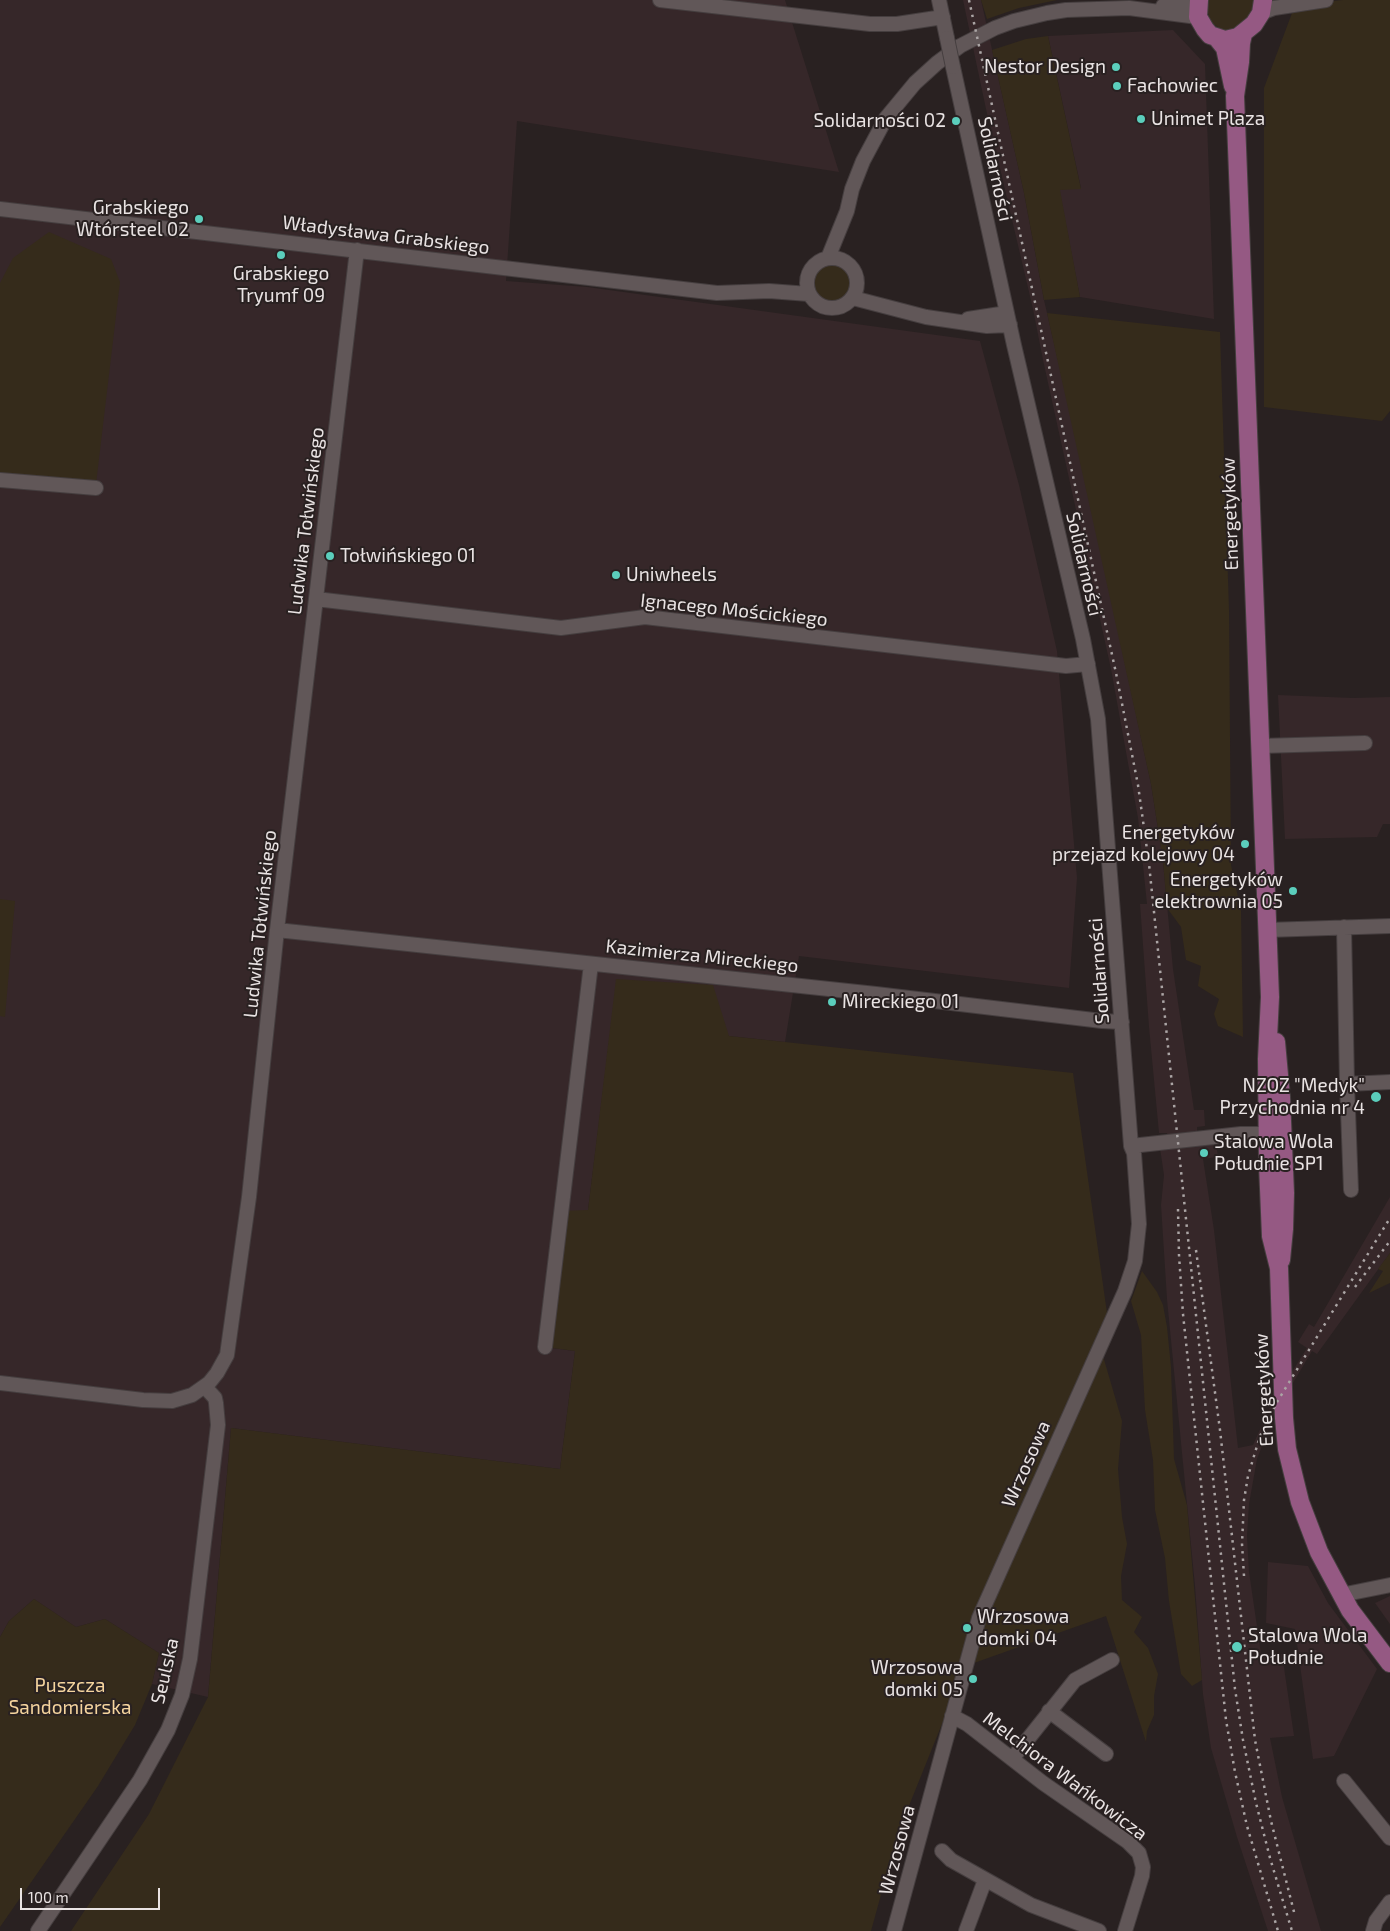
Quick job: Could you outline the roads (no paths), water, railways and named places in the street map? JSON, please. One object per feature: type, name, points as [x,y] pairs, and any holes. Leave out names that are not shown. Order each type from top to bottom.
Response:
[{"type":"main road","name":"Energetyków","points":[[1198,6],[1204,29],[1217,38],[1225,48],[1235,96],[1270,997],[1267,1059],[1268,1134],[1272,1236],[1279,1268]]},
{"type":"main road","points":[[1217,38],[1232,40],[1243,34],[1254,24],[1262,7]]},
{"type":"main road","name":"Energetyków","points":[[1235,96],[1240,62],[1240,43],[1243,34]]},
{"type":"main road","name":"Energetyków","points":[[1270,997],[1279,1059],[1284,1175],[1284,1229],[1279,1268],[1284,1418],[1287,1449],[1300,1502],[1319,1552],[1341,1595],[1357,1620],[1390,1663]]},
{"type":"street","points":[[660,0],[870,24],[897,24],[943,17]]},
{"type":"street","name":"Solidarności","points":[[939,0],[1008,319],[1088,664],[1098,719],[1131,1146]]},
{"type":"street","points":[[1262,7],[1274,8],[1316,0]]},
{"type":"street","points":[[835,259],[852,189],[862,161],[886,118],[915,83],[960,46],[995,28],[1030,17],[1066,10],[1198,6]]},
{"type":"street","name":"Władysława Grabskiego","points":[[0,209],[717,293],[808,287]]},
{"type":"street","name":"Ludwika Tołwińskiego","points":[[0,1383],[162,1402],[192,1395],[205,1387],[222,1365],[230,1342],[254,1158],[277,930],[357,250]]},
{"type":"street","points":[[835,259],[849,264],[854,270],[855,292],[841,307],[826,308],[813,300],[808,287],[809,272],[820,260],[835,259]]},
{"type":"street","points":[[855,292],[893,309],[913,315],[987,326],[1008,319]]},
{"type":"street","points":[[0,480],[96,488]]},
{"type":"street","name":"Ignacego Mościckiego","points":[[316,599],[561,628],[645,617],[1066,666],[1088,664]]},
{"type":"street","points":[[1260,746],[1364,743]]},
{"type":"street","points":[[1267,930],[1390,926]]},
{"type":"street","points":[[1344,927],[1351,1190]]},
{"type":"street","name":"Kazimierza Mireckiego","points":[[277,930],[1122,1022]]},
{"type":"street","points":[[545,1347],[591,964]]},
{"type":"street","points":[[1347,1084],[1390,1082]]},
{"type":"street","points":[[1281,1104],[1268,1134],[1284,1175]]},
{"type":"street","points":[[1131,1146],[1241,1134],[1268,1134]]},
{"type":"street","name":"Wrzosowa","points":[[894,1931],[969,1650],[984,1605],[1133,1270],[1138,1250],[1139,1224],[1134,1153],[1131,1146]]},
{"type":"street","name":"Seulska","points":[[38,1931],[140,1780],[168,1730],[182,1695],[192,1644],[218,1425],[215,1398],[205,1387]]},
{"type":"street","points":[[1341,1595],[1390,1585]]},
{"type":"street","points":[[1012,1759],[1075,1680],[1112,1660]]},
{"type":"street","points":[[1049,1711],[1106,1754]]},
{"type":"street","name":"Melchiora Wańkowicza","points":[[952,1716],[966,1724],[1128,1842],[1139,1853],[1143,1867],[1142,1876],[1124,1931]]},
{"type":"street","points":[[1344,1781],[1390,1838]]},
{"type":"street","points":[[942,1851],[951,1860],[1031,1905],[1099,1931]]},
{"type":"street","points":[[966,1931],[985,1880]]},
{"type":"street","points":[[1373,1931],[1376,1921],[1390,1902]]},
{"type":"railway","points":[[969,0],[1116,673],[1138,785],[1149,864],[1235,1689],[1256,1803],[1292,1931]]},
{"type":"railway","points":[[1178,1209],[1183,1314],[1226,1720],[1247,1826],[1278,1931]]},
{"type":"railway","points":[[1244,1576],[1242,1544],[1244,1500],[1248,1476],[1260,1436],[1277,1402],[1390,1218]]},
{"type":"railway","points":[[1355,1287],[1390,1241]]},
{"type":"railway","points":[[1196,1250],[1220,1430],[1255,1740],[1271,1821],[1294,1912]]},
{"type":"place","name":"Nestor Design","points":[[1116,67]]},
{"type":"place","name":"Fachowiec","points":[[1117,86]]},
{"type":"place","name":"Unimet Plaza","points":[[1141,119]]},
{"type":"place","name":"Solidarności 02","points":[[956,121]]},
{"type":"place","name":"Grabskiego Wtórsteel 02","points":[[199,219]]},
{"type":"place","name":"Grabskiego Tryumf 09","points":[[281,255]]},
{"type":"place","name":"Tołwińskiego 01","points":[[330,556]]},
{"type":"place","name":"Uniwheels","points":[[616,575]]},
{"type":"place","name":"Energetyków przejazd kolejowy 04","points":[[1245,844]]},
{"type":"place","name":"Energetyków elektrownia 05","points":[[1293,891]]},
{"type":"place","name":"Mireckiego 01","points":[[832,1002]]},
{"type":"place","name":"NZOZ \"Medyk\" Przychodnia nr 4","points":[[1376,1097]]},
{"type":"place","name":"Stalowa Wola Południe SP1","points":[[1204,1153]]},
{"type":"place","name":"Wrzosowa domki 04","points":[[967,1628]]},
{"type":"place","name":"Stalowa Wola Południe","points":[[1237,1647]]},
{"type":"place","name":"Wrzosowa domki 05","points":[[973,1679]]},
{"type":"park label","name":"Puszcza Sandomierska","points":[[70,1697]]}]
